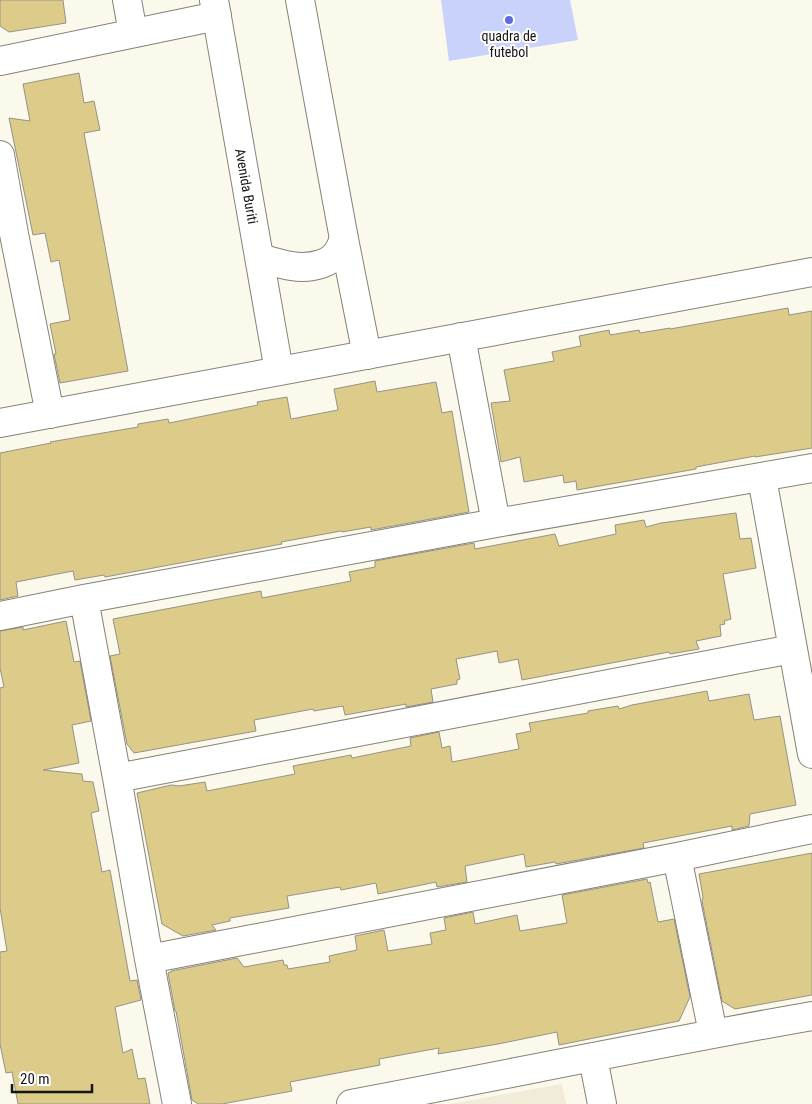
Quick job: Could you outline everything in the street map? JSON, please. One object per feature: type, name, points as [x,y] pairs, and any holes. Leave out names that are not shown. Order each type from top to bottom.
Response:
[{"type":"street","points":[[127,0],[133,33]]},
{"type":"street","points":[[300,0],[367,355]]},
{"type":"street","points":[[0,60],[133,33],[216,8]]},
{"type":"street","name":"Avenida Buriti","points":[[216,8],[279,371]]},
{"type":"street","points":[[0,155],[7,236],[50,414]]},
{"type":"street","points":[[260,258],[298,268],[315,266],[328,262],[336,254],[344,240]]},
{"type":"street","points":[[0,423],[812,272]]},
{"type":"street","points":[[462,337],[496,523]]},
{"type":"street","points":[[0,616],[496,523],[812,468]]},
{"type":"street","points":[[762,478],[812,754]]},
{"type":"street","points":[[84,599],[148,958],[177,1104]]},
{"type":"street","points":[[117,778],[792,649]]},
{"type":"street","points":[[148,958],[677,857],[812,829]]},
{"type":"street","points":[[677,857],[713,1033]]},
{"type":"street","points":[[351,1104],[713,1033],[812,1016]]},
{"type":"street","points":[[593,1058],[602,1104]]},
{"type":"shaded area","name":"quadra de futebol","points":[[441,0],[570,0],[578,40],[449,61]]},
{"type":"shaded area","points":[[562,1084],[566,1104],[450,1104]]},
{"type":"building","points":[[0,0],[63,0],[66,23],[9,32],[0,26]]},
{"type":"building","points":[[79,73],[84,103],[94,101],[100,130],[84,133],[128,371],[60,383],[50,324],[70,320],[59,260],[51,262],[45,233],[33,235],[9,118],[30,121],[23,84]]},
{"type":"building","points":[[788,308],[789,315],[812,311],[812,448],[755,456],[696,467],[696,469],[577,490],[576,481],[564,483],[563,475],[524,482],[520,457],[501,462],[491,403],[510,401],[504,370],[554,361],[552,352],[581,346],[579,336],[609,330],[610,335],[639,330],[640,333],[670,329]]},
{"type":"building","points":[[375,381],[377,392],[436,382],[442,413],[452,411],[469,512],[371,530],[371,527],[341,531],[105,577],[104,575],[75,580],[73,571],[16,582],[18,596],[0,600],[0,453],[50,442],[138,427],[138,424],[168,419],[169,423],[258,405],[257,402],[287,397],[291,419],[338,410],[334,389]]},
{"type":"building","points":[[736,513],[740,539],[751,538],[756,568],[723,574],[731,619],[724,621],[725,624],[720,625],[721,636],[696,641],[699,649],[670,654],[669,652],[522,680],[518,659],[499,663],[497,651],[456,659],[460,679],[457,680],[457,684],[431,689],[433,702],[406,707],[406,704],[345,715],[343,706],[314,711],[313,709],[254,720],[256,731],[134,753],[127,744],[110,656],[120,654],[113,619],[261,591],[262,598],[351,581],[349,572],[375,567],[375,561],[474,543],[475,549],[555,534],[559,546],[616,534],[615,525],[644,520],[646,527],[661,523]]},
{"type":"building","points":[[66,621],[74,662],[80,661],[91,721],[72,725],[79,763],[43,770],[82,774],[83,781],[93,782],[99,811],[91,813],[102,872],[110,870],[130,981],[137,980],[141,1000],[115,1007],[123,1053],[132,1049],[138,1079],[145,1078],[150,1104],[18,1104],[12,1072],[6,1073],[0,1044],[0,952],[7,951],[0,908],[0,688],[4,687],[0,668],[0,631],[23,627],[23,630]]},
{"type":"building","points":[[707,691],[709,701],[749,694],[754,720],[780,716],[796,805],[750,814],[749,826],[732,830],[732,826],[643,843],[644,848],[556,864],[555,862],[526,867],[524,854],[465,866],[467,882],[437,887],[436,882],[378,894],[376,883],[341,890],[340,887],[287,896],[289,908],[230,918],[230,921],[212,925],[216,930],[183,936],[162,924],[137,793],[171,785],[179,786],[205,782],[207,791],[295,774],[293,766],[351,755],[352,758],[411,746],[410,738],[439,732],[442,748],[450,746],[452,762],[519,749],[516,734],[531,731],[529,723],[618,706],[619,709]]},
{"type":"building","points":[[812,853],[812,995],[735,1009],[722,1001],[702,901],[699,874]]},
{"type":"building","points":[[647,879],[648,883],[650,882],[658,922],[674,919],[690,997],[679,1021],[559,1045],[557,1032],[438,1054],[439,1048],[379,1059],[380,1065],[290,1082],[292,1091],[222,1104],[198,1104],[192,1100],[168,973],[171,971],[237,958],[244,967],[283,960],[284,965],[287,965],[288,969],[330,962],[329,956],[357,950],[355,936],[384,930],[388,951],[432,944],[430,933],[446,930],[444,918],[473,912],[475,924],[517,915],[520,931],[567,923],[562,895]]},
{"type":"place","name":"quadra de futebol","points":[[509,20]]}]
